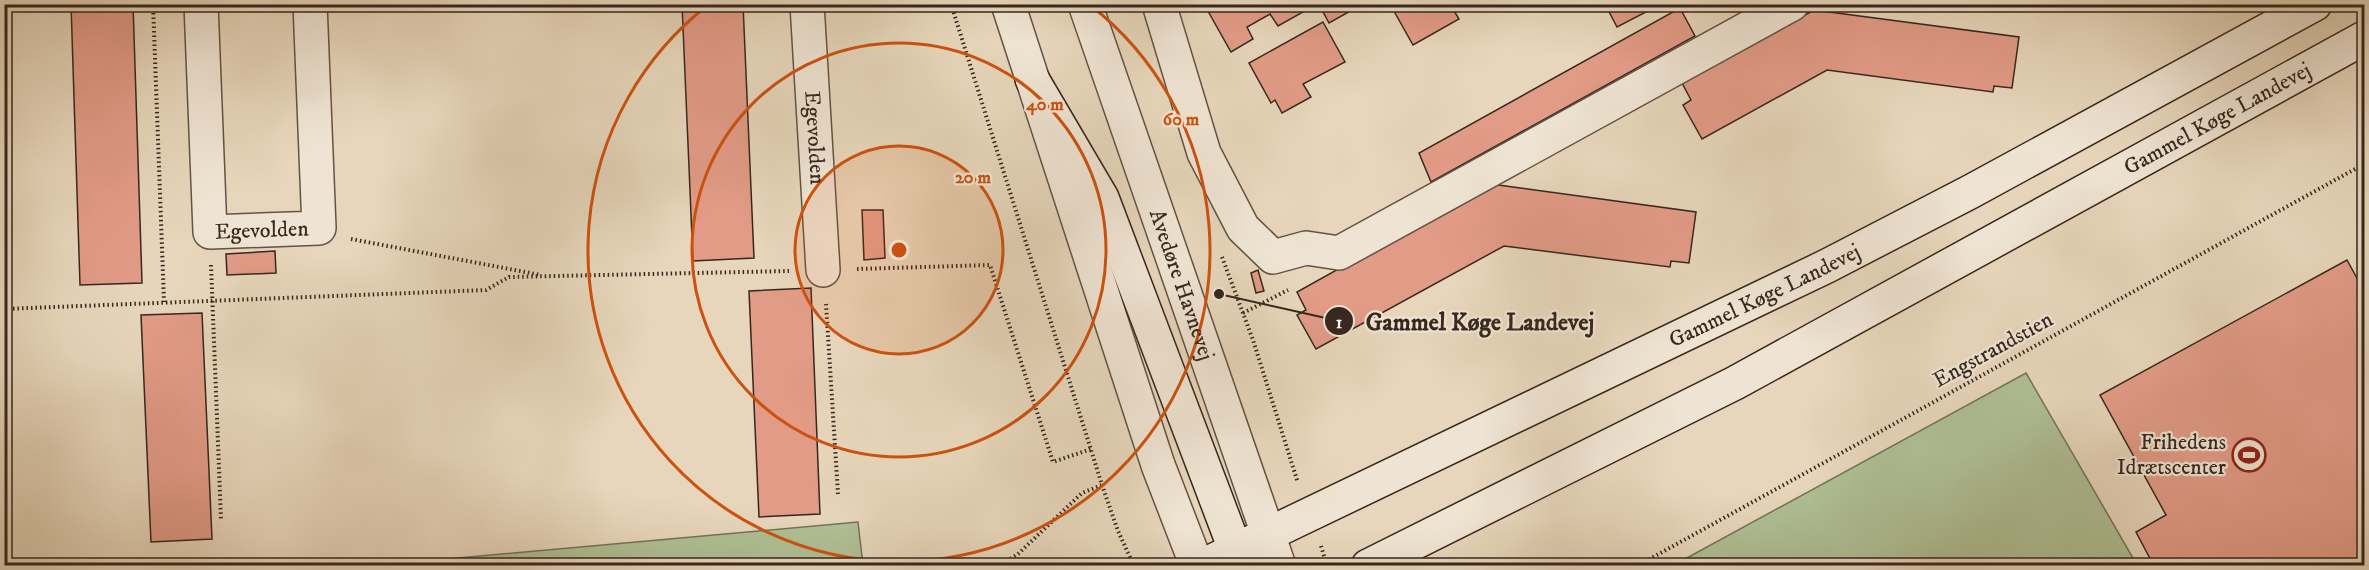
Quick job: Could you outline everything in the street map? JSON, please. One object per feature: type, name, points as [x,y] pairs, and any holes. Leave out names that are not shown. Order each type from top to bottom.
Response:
[{"type":"street","name":"Egevolden","points":[[201,4],[210,232],[319,228],[310,4]]},
{"type":"street","name":"Egevolden","points":[[807,4],[823,270]]},
{"type":"street","points":[[1008,4],[1158,465],[1197,566]]},
{"type":"street","name":"Avedøre Havnevej","points":[[1085,4],[1279,566]]},
{"type":"street","points":[[1160,4],[1204,153],[1243,228],[1273,257],[1306,248],[1339,253],[1792,4]]},
{"type":"street","name":"Gammel Køge Landevej","points":[[1202,566],[1240,557],[1267,534],[1309,513],[1827,266],[1970,192],[2314,4]]},
{"type":"street","name":"Gammel Køge Landevej","points":[[1368,566],[1736,383],[2364,38]]},
{"type":"street","points":[[1032,80],[1102,198],[1240,557]]},
{"type":"path","points":[[153,4],[164,302]]},
{"type":"path","points":[[951,4],[1102,485],[1118,531],[1134,566]]},
{"type":"path","name":"Engstrandstien","points":[[1637,566],[2364,164]]},
{"type":"path","points":[[319,228],[356,241],[550,276]]},
{"type":"path","points":[[1221,254],[1253,340],[1327,566]]},
{"type":"path","points":[[4,309],[486,290],[509,277],[990,265],[1053,462],[1091,449]]},
{"type":"path","points":[[823,270],[838,494]]},
{"type":"path","points":[[213,300],[221,519]]},
{"type":"path","points":[[999,566],[1018,554],[1082,493],[1102,485]]},
{"type":"green space","points":[[2026,373],[2137,565],[1674,565]]},
{"type":"green space","points":[[858,522],[863,565],[380,565]]},
{"type":"building","points":[[71,4],[133,4],[142,283],[80,285]]},
{"type":"building","points":[[682,4],[743,4],[754,258],[693,261]]},
{"type":"building","points":[[1204,4],[1298,4],[1303,12],[1278,26],[1270,14],[1247,27],[1253,39],[1231,52]]},
{"type":"building","points":[[1329,4],[1363,4],[1329,23],[1321,8]]},
{"type":"building","points":[[1390,4],[1450,4],[1459,19],[1413,45]]},
{"type":"building","points":[[1608,4],[1645,4],[1648,11],[1617,27],[1606,6]]},
{"type":"building","points":[[1680,8],[1695,36],[1431,182],[1419,153]]},
{"type":"building","points":[[1814,10],[2019,37],[2012,88],[1994,86],[1993,92],[1827,70],[1702,139],[1683,105],[1691,100],[1682,83]]},
{"type":"building","points":[[1323,22],[1345,62],[1303,84],[1311,97],[1282,113],[1275,100],[1271,103],[1249,63]]},
{"type":"building","points":[[1491,184],[1696,212],[1689,263],[1671,261],[1670,267],[1504,246],[1316,349],[1297,315],[1306,310],[1297,292]]},
{"type":"building","points":[[862,210],[883,210],[885,258],[864,260]]},
{"type":"building","points":[[275,251],[276,273],[227,275],[226,254]]},
{"type":"building","name":"Frihedens Idrætscenter","points":[[2347,260],[2364,291],[2364,566],[2154,566],[2136,532],[2166,515],[2100,395]]},
{"type":"building","points":[[1258,270],[1264,291],[1256,293],[1251,273]]},
{"type":"building","points":[[811,288],[820,514],[759,517],[749,291]]},
{"type":"building","points":[[202,313],[212,539],[151,542],[141,315]]},
{"type":"place","name":"Gammel Køge Landevej","points":[[1219,294]]},
{"type":"place","name":"Frihedens Idrætscenter","points":[[2249,455]]}]
